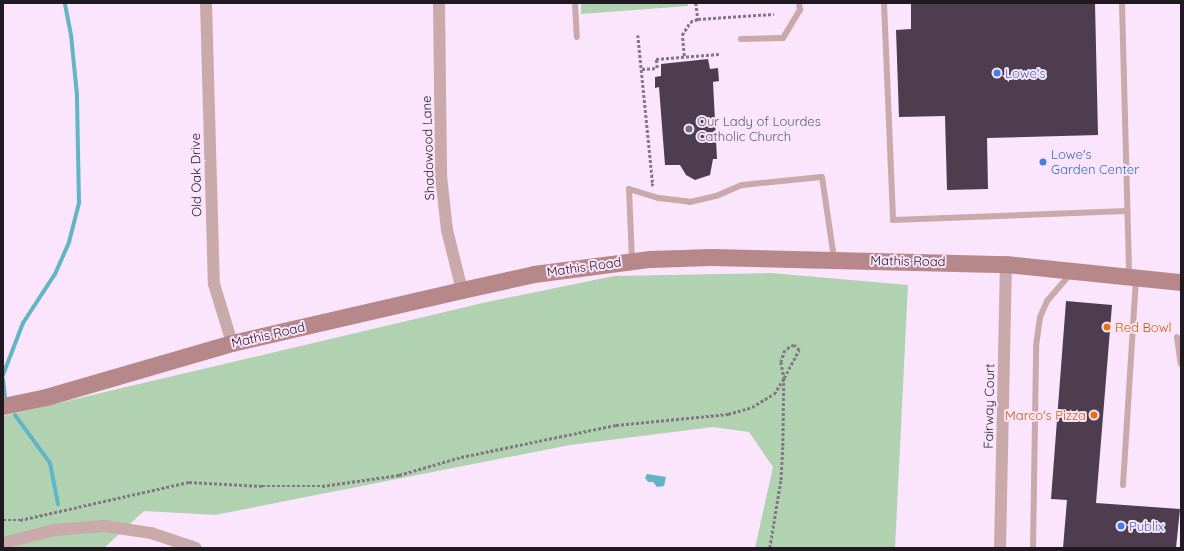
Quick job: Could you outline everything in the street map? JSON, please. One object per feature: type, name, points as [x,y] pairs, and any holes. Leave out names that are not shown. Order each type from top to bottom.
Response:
[{"type":"street","name":"Old Oak Drive","points":[[206,3],[214,284],[232,344]]},
{"type":"street","name":"Shadowood Lane","points":[[439,3],[441,176],[447,230],[462,290]]},
{"type":"street","name":"Mathis Road","points":[[3,406],[46,397],[232,344],[462,290],[534,274],[632,261],[711,257],[1006,264],[1181,282]]},
{"type":"street","name":"Fairway Court","points":[[1000,548],[1006,264]]},
{"type":"street","points":[[3,543],[54,530],[104,526],[151,533],[196,548]]},
{"type":"lane","points":[[575,3],[577,37]]},
{"type":"lane","points":[[741,39],[782,38],[800,10],[799,3]]},
{"type":"lane","points":[[884,3],[893,220],[1127,211]]},
{"type":"lane","points":[[1122,3],[1127,211],[1132,277],[1123,485]]},
{"type":"lane","points":[[632,261],[629,190],[690,202],[716,196],[742,185],[822,176],[834,260]]},
{"type":"lane","points":[[1033,548],[1036,346],[1040,317],[1054,290],[1074,271]]},
{"type":"lane","points":[[1177,337],[1181,364]]},
{"type":"path","points":[[696,3],[698,19]]},
{"type":"path","points":[[684,56],[682,35],[690,22],[698,19],[774,14]]},
{"type":"path","points":[[638,35],[653,185],[640,187],[638,192]]},
{"type":"path","points":[[642,69],[657,68],[656,59],[719,54]]},
{"type":"path","points":[[3,520],[20,520],[189,482],[262,486],[322,486],[399,475],[461,457],[616,425],[728,414],[752,407],[774,394],[784,378],[799,350],[794,344],[785,350],[781,362],[784,378],[780,481],[770,548]]},
{"type":"green space","points":[[581,3],[688,3],[688,6],[581,14]]},
{"type":"green space","points":[[771,273],[908,285],[895,548],[755,548],[773,467],[749,432],[713,427],[570,445],[215,515],[144,511],[104,548],[3,548],[3,416],[487,302],[614,276]]},
{"type":"water","points":[[647,474],[666,477],[664,486],[657,487],[653,482],[648,482],[645,478]]},
{"type":"building","name":"Lowe's","points":[[911,3],[1095,3],[1098,135],[987,138],[988,189],[947,190],[945,116],[899,117],[896,30],[911,29]]},
{"type":"building","name":"Our Lady of Lourdes Catholic Church","points":[[708,59],[710,69],[718,68],[719,81],[713,82],[717,159],[713,159],[710,175],[695,180],[686,175],[680,165],[665,165],[659,87],[655,88],[655,77],[661,76],[661,64]]},
{"type":"building","points":[[1066,301],[1112,305],[1096,503],[1180,509],[1176,548],[1063,548],[1067,500],[1051,499]]},
{"type":"waterway","points":[[3,375],[23,323],[55,274],[69,242],[79,203],[77,95],[71,35],[65,3]]},
{"type":"waterway","points":[[3,379],[5,399]]},
{"type":"waterway","points":[[15,415],[50,463],[58,504]]},
{"type":"place","name":"Lowe's","points":[[997,73]]},
{"type":"place","name":"Our Lady of Lourdes Catholic Church","points":[[689,129]]},
{"type":"place","name":"Lowe's Garden Center","points":[[1043,162]]},
{"type":"place","name":"Red Bowl","points":[[1107,327]]},
{"type":"place","name":"Marco's Pizza","points":[[1094,415]]},
{"type":"place","name":"Publix","points":[[1121,526]]}]
